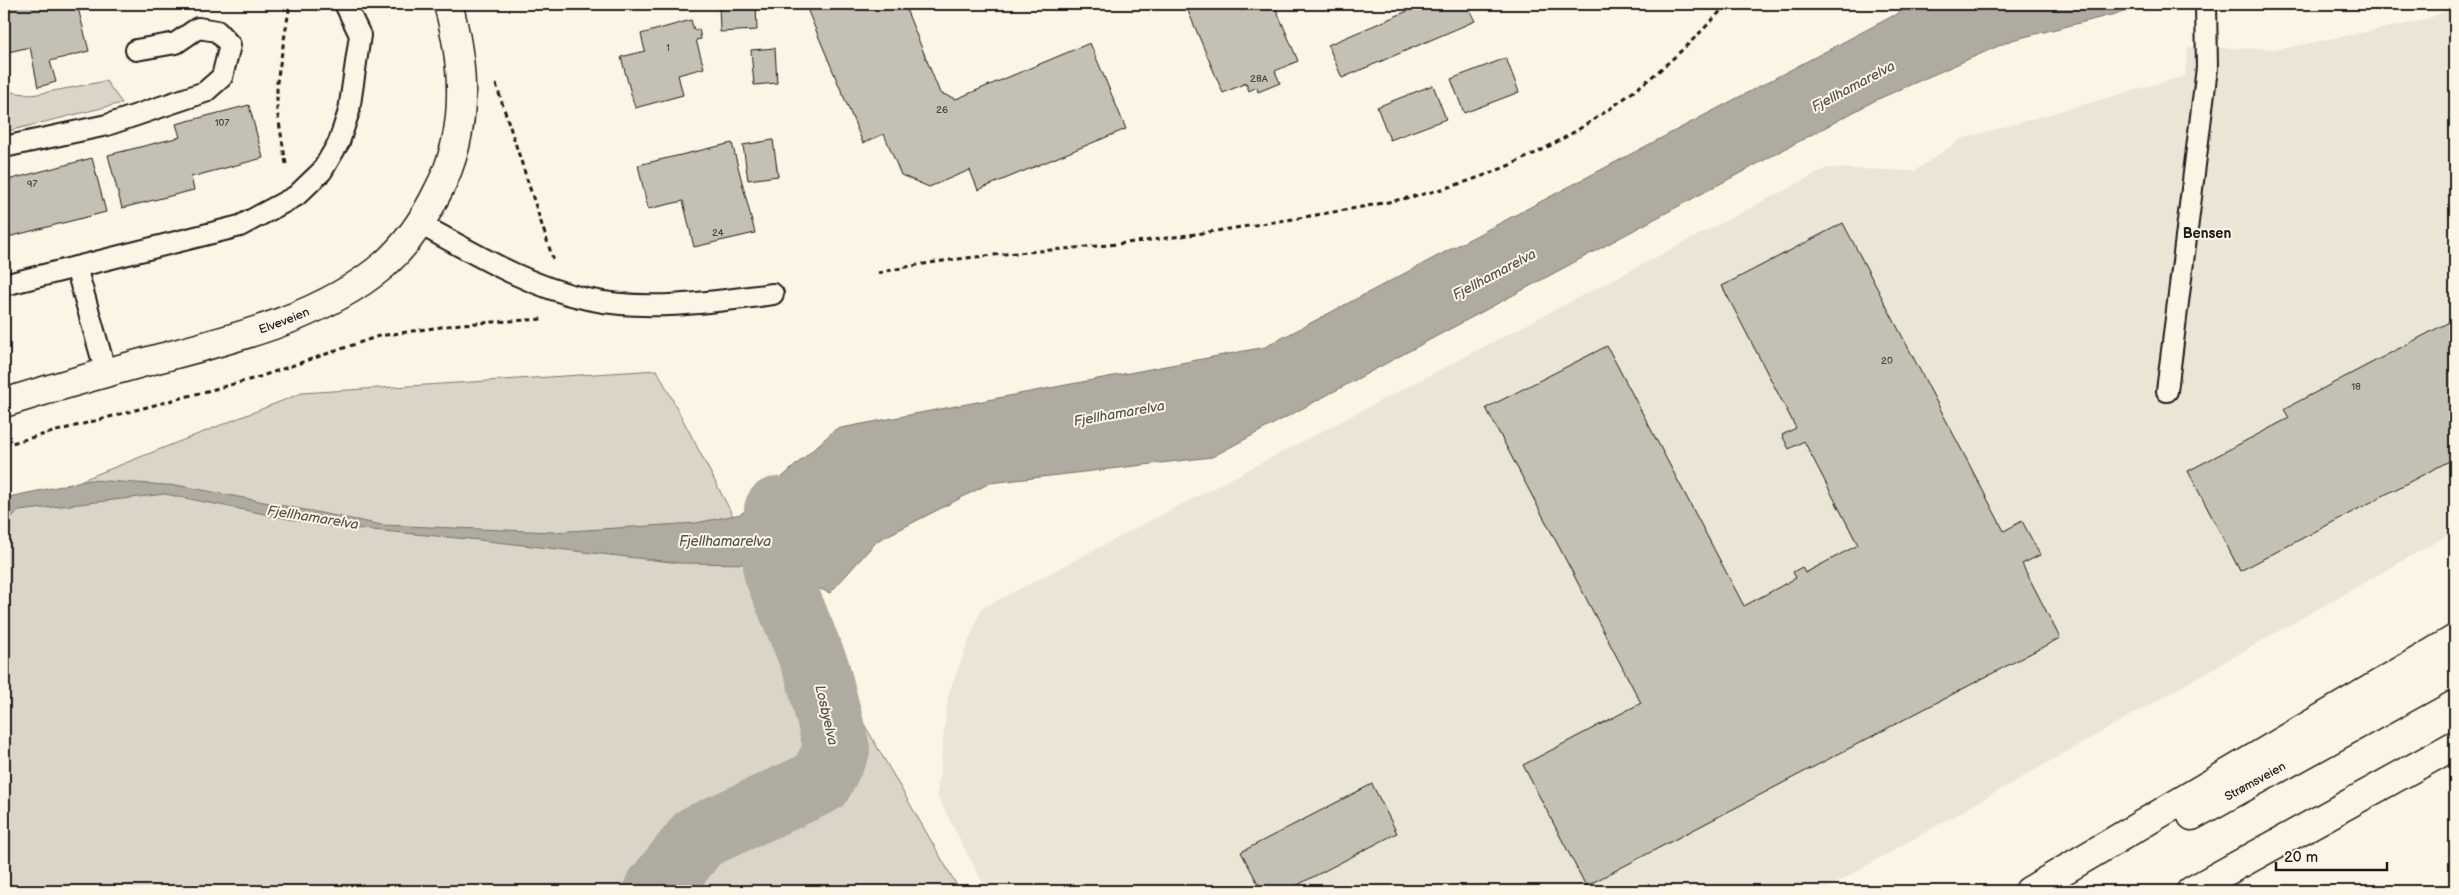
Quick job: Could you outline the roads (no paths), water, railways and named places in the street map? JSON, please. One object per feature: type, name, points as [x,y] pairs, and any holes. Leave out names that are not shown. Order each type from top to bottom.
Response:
[{"type":"main road","name":"Elveveien","points":[[4,403],[240,336],[303,312],[366,278],[385,264],[420,224],[445,178],[453,155],[462,108],[459,58],[448,4]]},
{"type":"main road","points":[[2029,891],[2455,639]]},
{"type":"main road","name":"Strømsveien","points":[[2056,891],[2455,670]]},
{"type":"main road","points":[[2191,891],[2455,745]]},
{"type":"lane","points":[[4,285],[240,226],[296,196],[326,164],[339,142],[349,111],[360,35],[345,4]]},
{"type":"lane","points":[[2167,391],[2207,68],[2206,7]]},
{"type":"lane","points":[[4,147],[107,125],[205,92],[222,77],[230,45],[217,31],[198,28],[176,43],[136,50]]},
{"type":"lane","points":[[420,224],[504,269],[586,299],[645,304],[678,304],[773,294]]},
{"type":"lane","points":[[76,267],[106,373]]},
{"type":"water","name":"Fjellhamarelva","points":[[1932,4],[2155,4],[2012,40],[1876,100],[1212,457],[990,483],[877,541],[830,593],[758,564],[680,563],[479,540],[319,525],[165,494],[19,511],[4,523],[4,498],[90,480],[182,486],[382,525],[553,532],[696,523],[741,514],[836,429],[1265,347],[1906,9]]},
{"type":"waterway","name":"Losbyelva","points":[[656,891],[699,837],[820,782],[837,749],[817,670],[776,571],[777,510]]},
{"type":"district","name":"Bensen","points":[[2207,233]]}]
